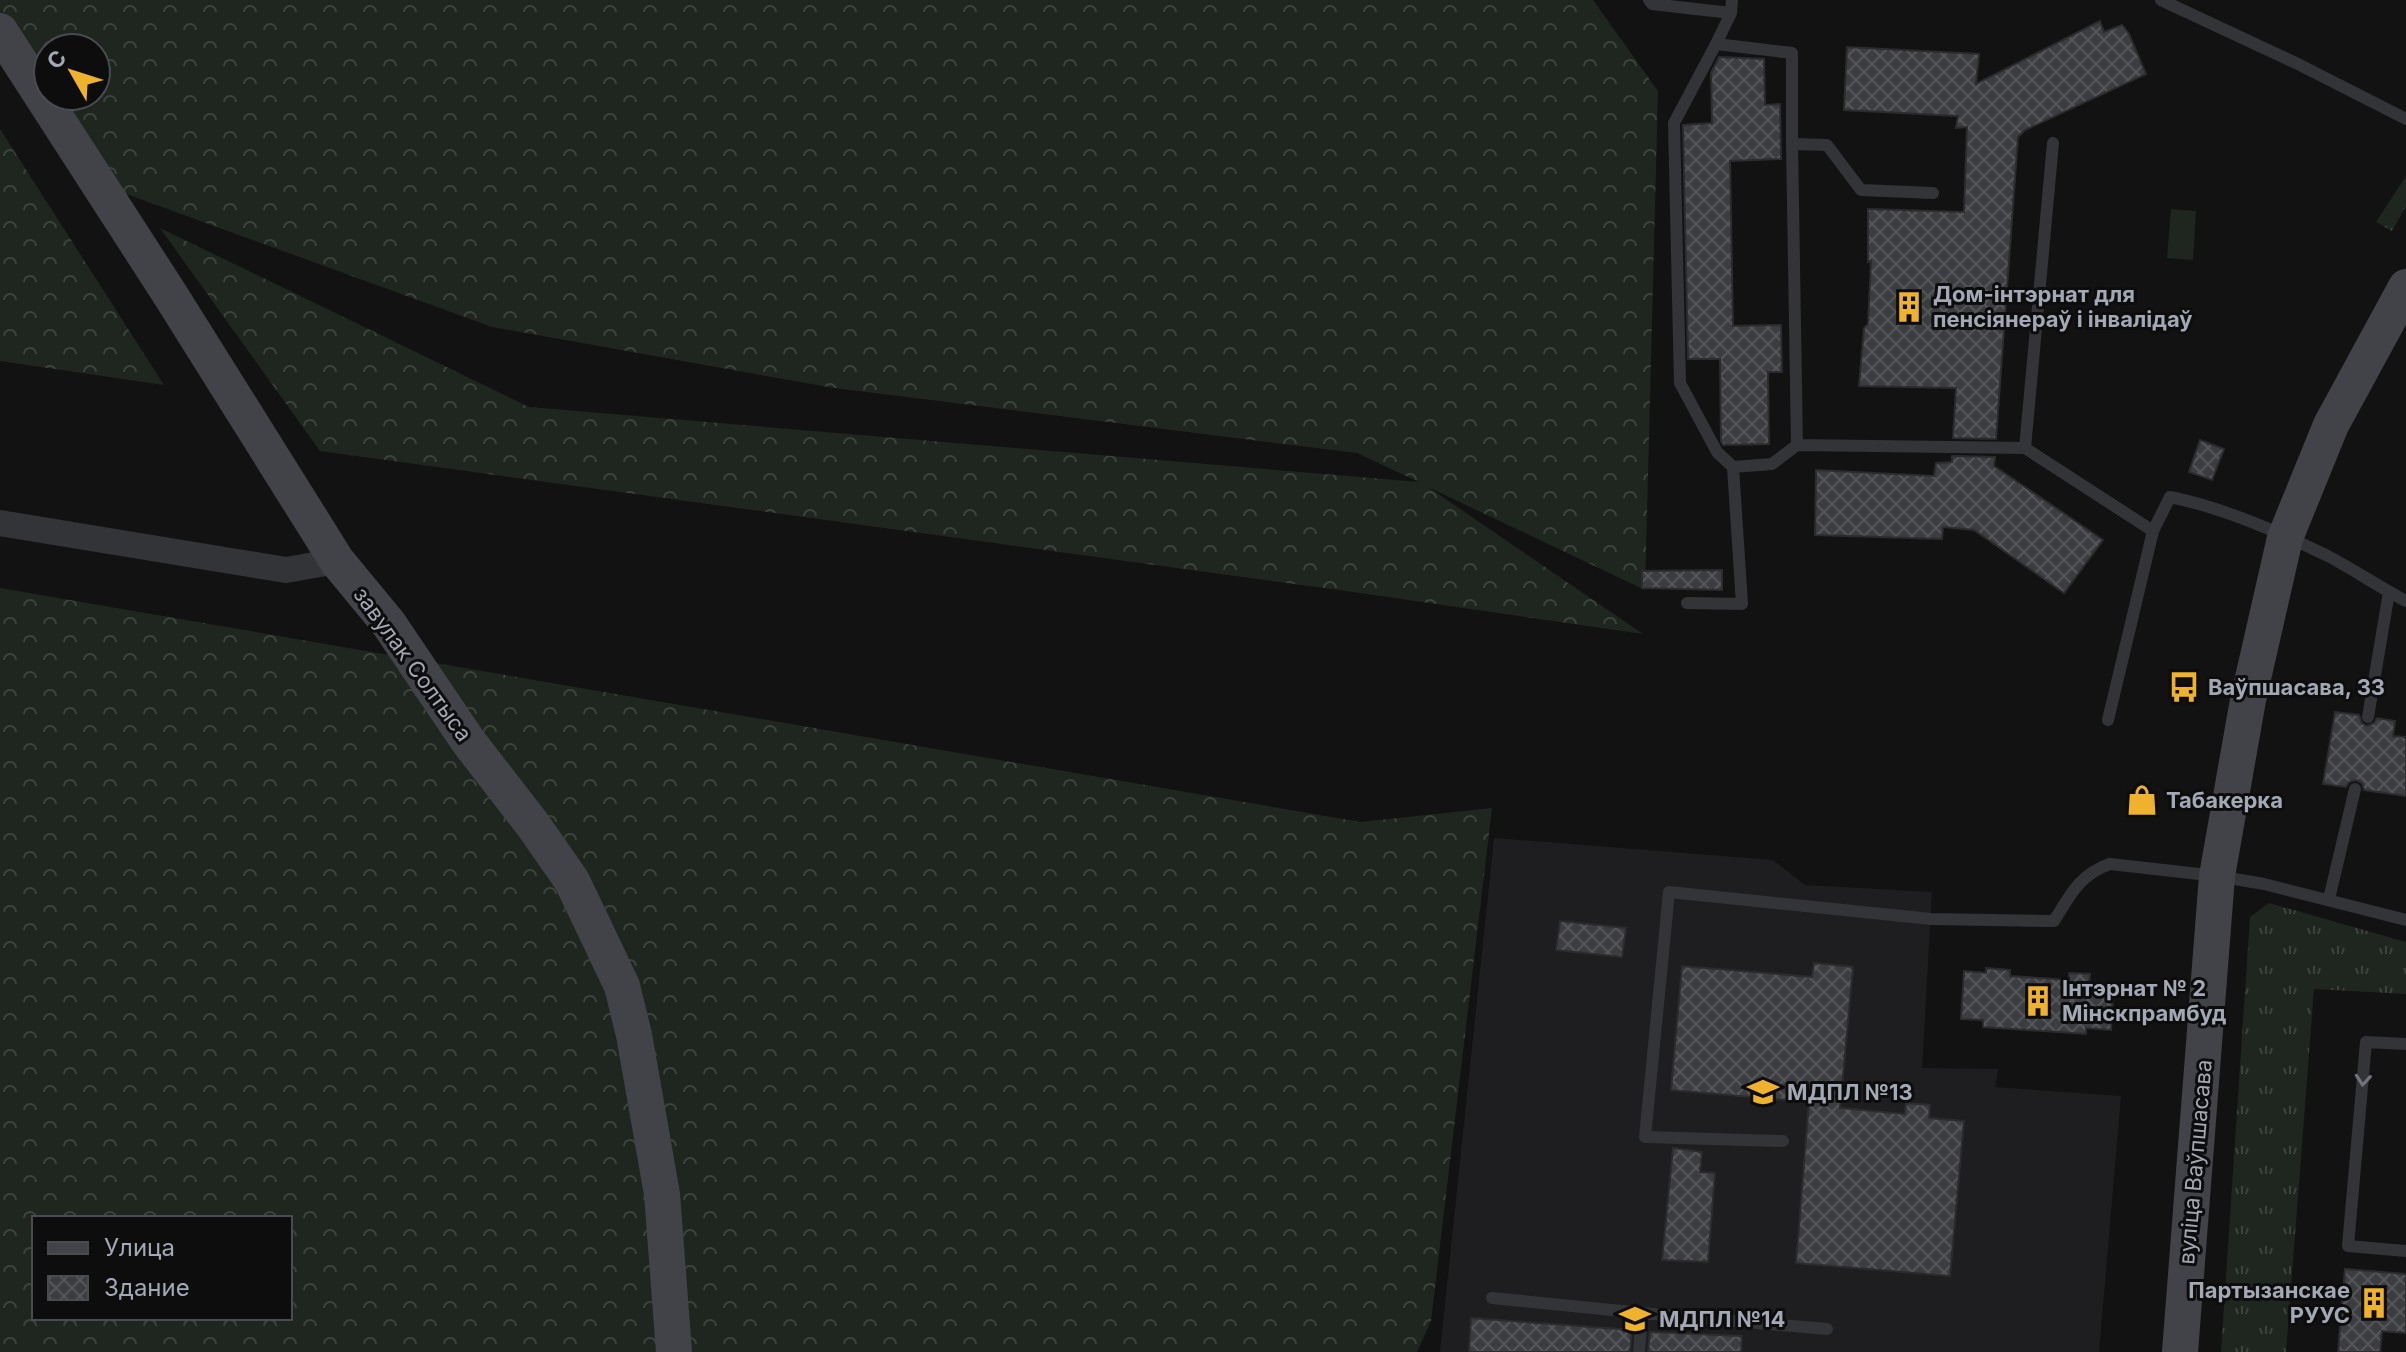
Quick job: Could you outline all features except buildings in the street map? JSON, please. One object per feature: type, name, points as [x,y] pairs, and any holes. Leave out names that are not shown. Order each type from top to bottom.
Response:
[{"type":"street","name":"завулак Солтыса","points":[[0,31],[337,561],[389,624],[468,741],[572,881],[622,986],[634,1035],[662,1194],[674,1352]]},
{"type":"street","name":"вуліца Ваўпшасава","points":[[2180,1352],[2217,876],[2248,700],[2285,538],[2331,425],[2395,323],[2406,287]]},
{"type":"street","points":[[0,523],[286,570],[337,561]]},
{"type":"lane","points":[[1649,0],[1652,4],[1731,6],[1716,44],[1674,123],[1680,383],[1717,452],[1733,467],[1742,604],[1687,603]]},
{"type":"lane","points":[[2161,0],[2406,119]]},
{"type":"lane","points":[[1716,44],[1792,53],[1797,445]]},
{"type":"lane","points":[[2025,448],[2053,143]]},
{"type":"lane","points":[[1792,144],[1827,145],[1861,190],[1933,193]]},
{"type":"lane","points":[[1733,467],[1772,464],[1797,445],[2025,448],[2153,531]]},
{"type":"lane","points":[[2108,720],[2153,531],[2170,497],[2204,504],[2326,556],[2406,601]]},
{"type":"lane","points":[[2368,717],[2389,592]]},
{"type":"lane","points":[[2329,899],[2355,789]]},
{"type":"lane","points":[[1783,1141],[1645,1137],[1669,892],[1931,919],[2054,921],[2074,889],[2093,870],[2110,864],[2264,884],[2406,920]]},
{"type":"lane","points":[[2406,1044],[2366,1042],[2348,1246],[2406,1251]]},
{"type":"lane","points":[[1492,1298],[1827,1329]]},
{"type":"lane","points":[[1639,1352],[1642,1313]]},
{"type":"shaded area","name":"МДПЛ №13","points":[[1494,838],[1773,860],[1805,885],[1932,892],[1922,1068],[1998,1069],[1995,1087],[2121,1096],[2099,1352],[1440,1352]]},
{"type":"green space","points":[[0,0],[1593,0],[1658,91],[1645,590],[1428,487],[1643,634],[320,451],[160,228],[529,407],[1419,482],[1357,453],[834,388],[492,327],[88,180],[51,112],[112,112],[112,32],[32,32],[32,77],[0,18]]},
{"type":"green space","points":[[0,129],[164,385],[0,361]]},
{"type":"green space","points":[[2406,176],[2406,206],[2392,231],[2376,222]]},
{"type":"green space","points":[[2171,209],[2196,211],[2193,260],[2167,258]]},
{"type":"green space","points":[[0,588],[1360,822],[1492,808],[1431,1321],[1417,1352],[0,1352]]},
{"type":"green space","points":[[2269,903],[2406,942],[2406,994],[2314,989],[2286,1352],[2221,1352],[2250,917]]},
{"type":"place","name":"Дом-інтэрнат для пенсіянераў і інвалідаў","points":[[1909,307]]},
{"type":"place","name":"Ваўпшасава, 33","points":[[2184,687]]},
{"type":"place","name":"Табакерка","points":[[2142,800]]},
{"type":"place","name":"Інтэрнат № 2 Мінскпрамбуд","points":[[2038,1001]]},
{"type":"place","name":"МДПЛ №13","points":[[1763,1092]]},
{"type":"place","name":"Партызанскае РУУС","points":[[2374,1303]]},
{"type":"place","name":"МДПЛ №14","points":[[1635,1319]]}]
